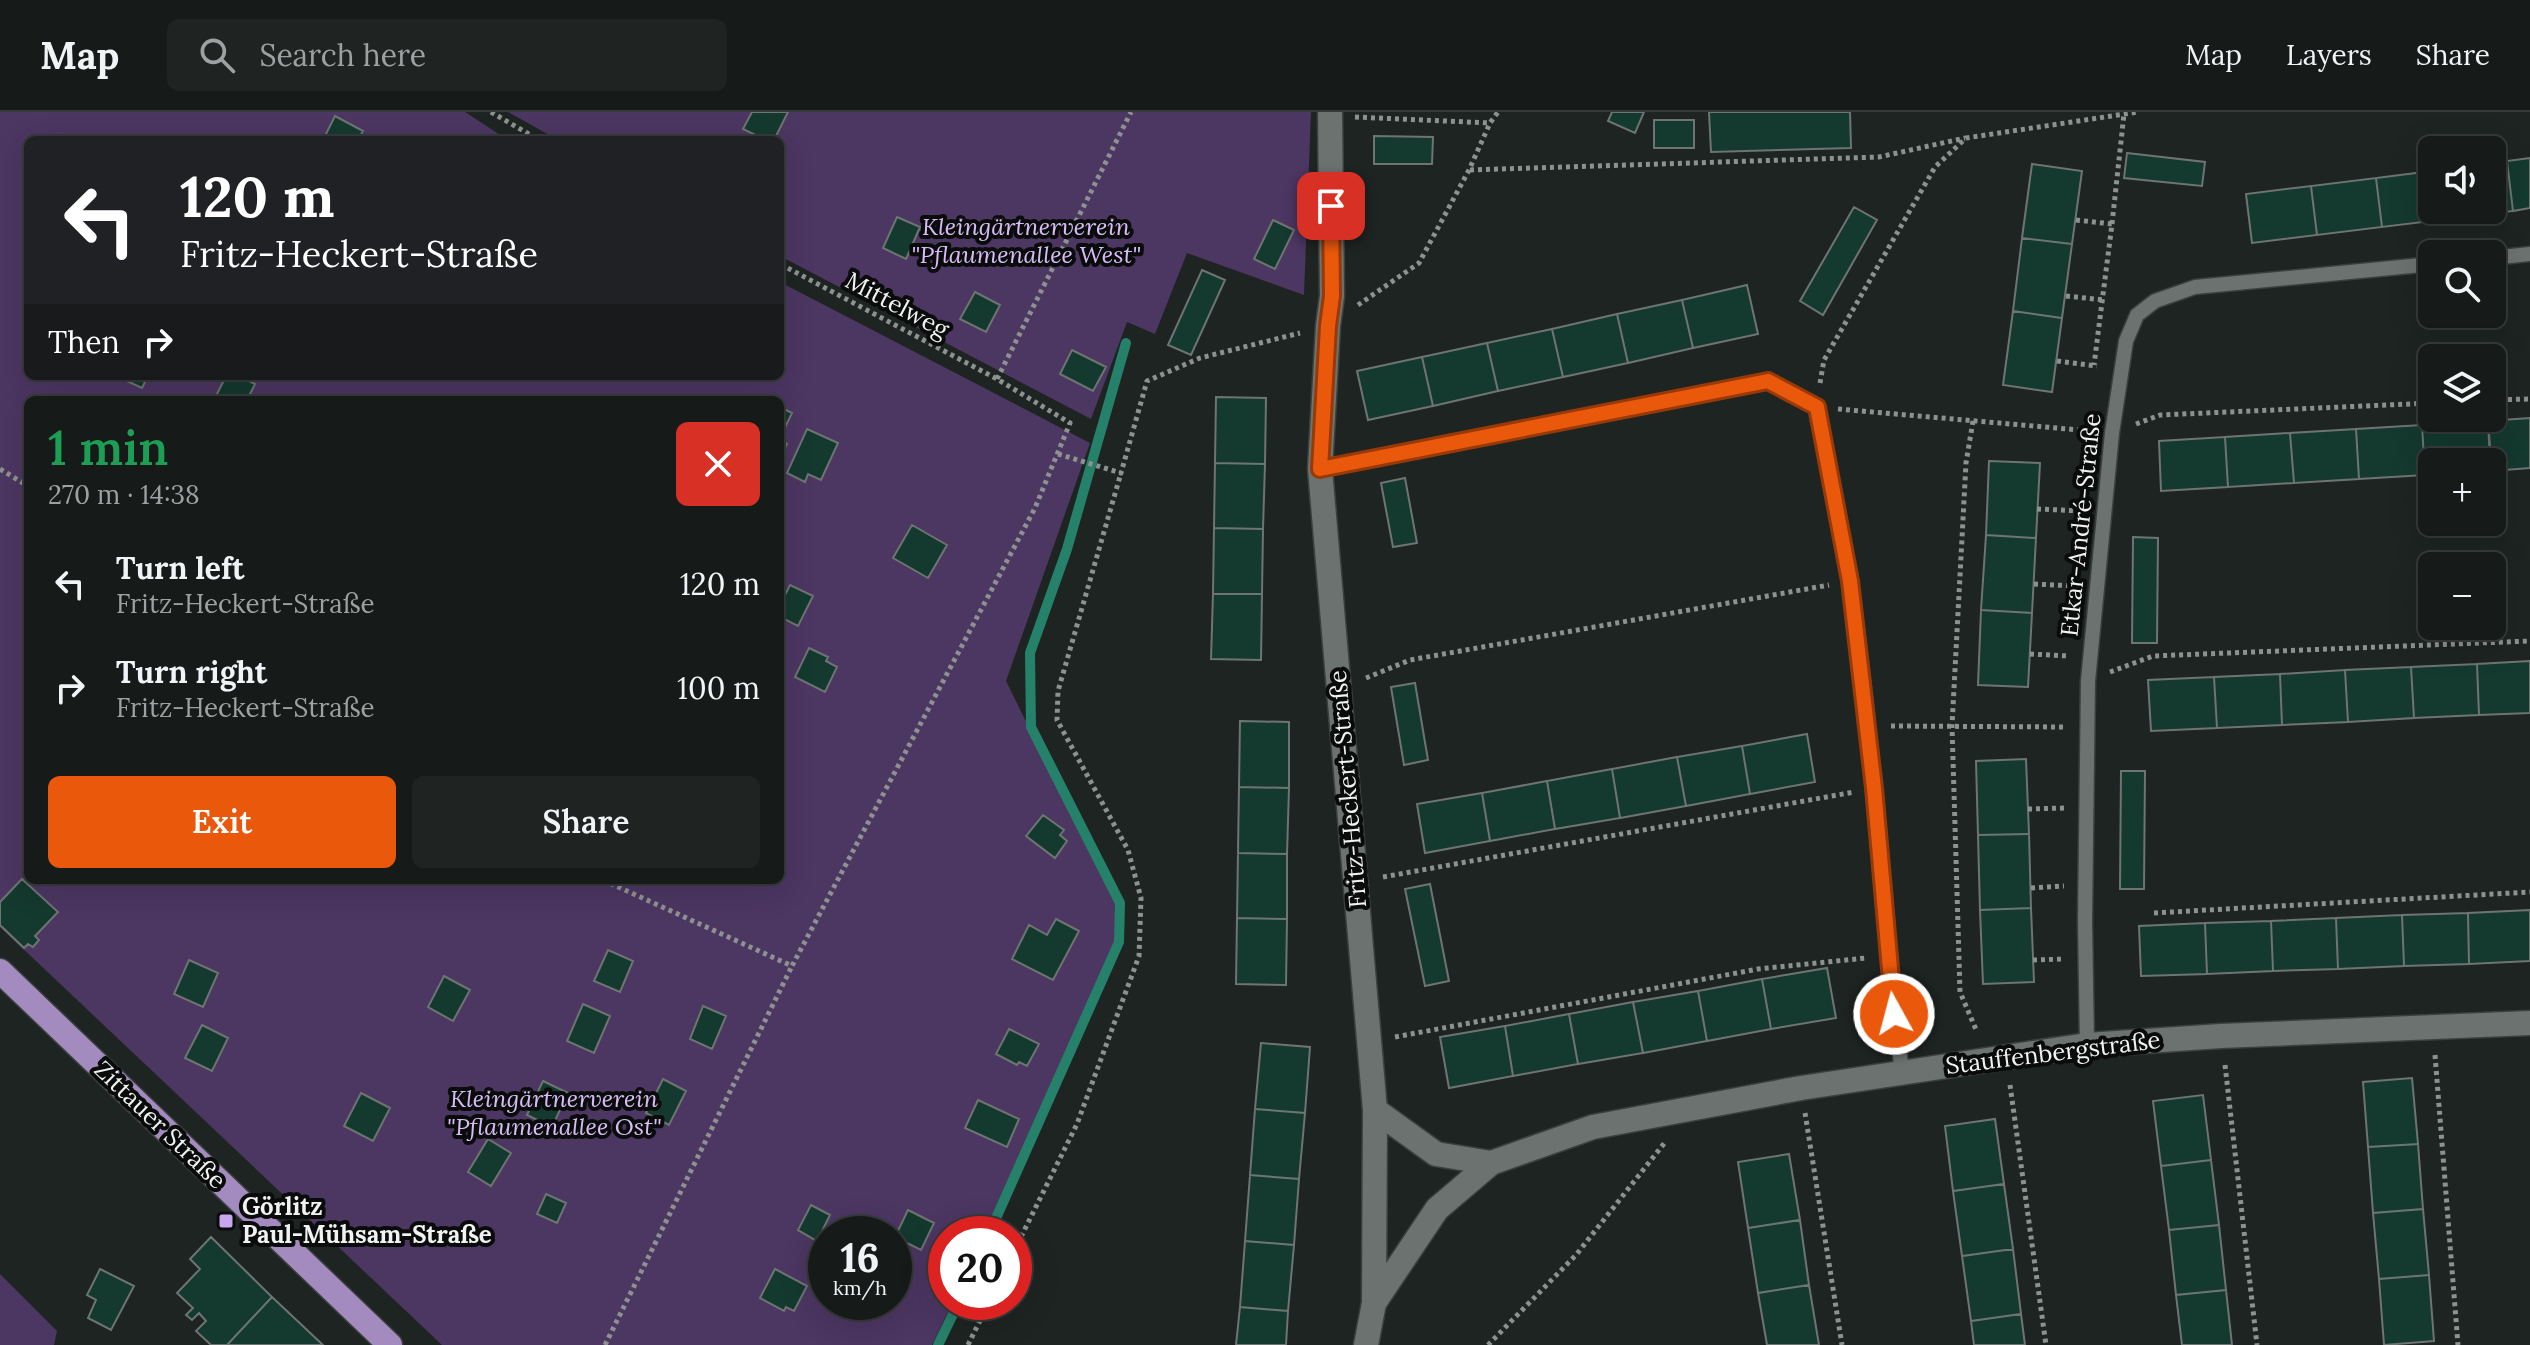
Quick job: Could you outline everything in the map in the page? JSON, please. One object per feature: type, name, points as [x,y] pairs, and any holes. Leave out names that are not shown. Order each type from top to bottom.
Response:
[{"type":"main road","name":"Zittauer Straße","points":[[0,971],[390,1345]]},
{"type":"street","name":"Fritz-Heckert-Straße","points":[[1330,114],[1332,296],[1320,469],[1375,1110],[1374,1303],[1366,1345]]},
{"type":"street","name":"Stauffenbergstraße","points":[[1491,1163],[1593,1127],[1693,1107],[2087,1045],[2530,1023]]},
{"type":"street","points":[[1375,1110],[1436,1154],[1491,1163]]},
{"type":"street","name":"Fritz-Heckert-Straße","points":[[1374,1303],[1437,1209],[1491,1163]]},
{"type":"lane","points":[[2506,257],[2530,254]]},
{"type":"lane","name":"Etkar-André-Straße","points":[[2087,1045],[2085,886],[2089,657],[2112,433],[2126,341],[2137,315],[2155,301],[2195,287],[2418,265]]},
{"type":"lane","points":[[1320,469],[1768,381],[1817,407],[1850,581],[1874,788],[1887,955],[1902,1072]]},
{"type":"path","points":[[491,112],[532,136]]},
{"type":"path","points":[[997,379],[1131,112]]},
{"type":"path","points":[[1031,1216],[1077,1124],[1139,956],[1141,898],[1128,850],[1057,720],[1058,691],[1147,381],[1200,358],[1328,326],[1419,263],[1498,112]]},
{"type":"path","points":[[1469,170],[1879,157],[1966,138],[2138,112]]},
{"type":"path","points":[[1330,114],[1490,123]]},
{"type":"path","points":[[2094,365],[2124,114]]},
{"type":"path","points":[[1966,138],[1935,167],[1824,360],[1817,407],[2112,433],[2160,415],[2418,404]]},
{"type":"path","points":[[2076,220],[2112,224]]},
{"type":"path","name":"Mittelweg","points":[[784,266],[997,379],[1070,423],[1058,454]]},
{"type":"path","points":[[2066,296],[2104,300]]},
{"type":"path","points":[[2057,361],[2122,370]]},
{"type":"path","points":[[2506,400],[2530,399]]},
{"type":"path","points":[[1973,421],[1966,463],[1952,726],[1960,992],[1997,1058],[2046,1345]]},
{"type":"path","points":[[605,1345],[792,966],[1035,508],[1058,454],[1121,473]]},
{"type":"path","points":[[0,469],[24,484]]},
{"type":"path","points":[[2037,509],[2104,512]]},
{"type":"path","points":[[1341,688],[1410,660],[1850,581]]},
{"type":"path","points":[[2034,584],[2097,587]]},
{"type":"path","points":[[2088,681],[2153,656],[2530,641]]},
{"type":"path","points":[[2030,654],[2089,657]]},
{"type":"path","points":[[1866,726],[2086,727]]},
{"type":"path","points":[[1355,883],[1874,788]]},
{"type":"path","points":[[2028,809],[2086,807]]},
{"type":"path","points":[[612,884],[792,966]]},
{"type":"path","points":[[2031,888],[2085,886]]},
{"type":"path","points":[[2154,913],[2530,892]]},
{"type":"path","points":[[1370,1042],[1758,969],[1887,955]]},
{"type":"path","points":[[2432,1026],[2458,1345]]},
{"type":"path","points":[[2221,1036],[2257,1345]]},
{"type":"path","points":[[1801,1088],[1842,1345]]},
{"type":"path","points":[[1488,1345],[1576,1255],[1693,1107]]},
{"type":"path","points":[[968,1345],[980,1320]]},
{"type":"green space","name":"Kleingärtnerverein \"Pflaumenallee Ost\"","points":[[0,112],[465,112],[502,136],[24,136],[24,380],[784,380],[784,284],[1090,443],[1006,681],[1115,901],[1115,945],[992,1216],[928,1216],[928,1320],[944,1320],[932,1345],[442,1345],[0,927]]},
{"type":"green space","name":"Kleingärtnerverein \"Pflaumenallee West\"","points":[[508,112],[1311,112],[1304,295],[1187,253],[1155,334],[1127,322],[1091,419],[784,258],[784,136],[551,136]]},
{"type":"green space","points":[[0,1274],[57,1331],[54,1345],[0,1345]]},
{"type":"building","points":[[752,112],[788,112],[776,136],[758,136],[743,129]]},
{"type":"building","points":[[1612,112],[1644,112],[1635,133],[1608,121]]},
{"type":"building","points":[[1709,112],[1850,112],[1851,148],[1711,152]]},
{"type":"building","points":[[335,116],[363,131],[360,136],[325,136]]},
{"type":"building","points":[[1654,120],[1694,120],[1694,148],[1654,148]]},
{"type":"building","points":[[1374,136],[1433,137],[1432,164],[1374,164]]},
{"type":"building","points":[[2127,153],[2205,162],[2202,186],[2124,178]]},
{"type":"building","points":[[2530,158],[2530,208],[2513,211],[2507,161]]},
{"type":"building","points":[[2506,161],[2513,211],[2506,212]]},
{"type":"building","points":[[2032,164],[2082,171],[2072,244],[2022,238]]},
{"type":"building","points":[[2418,173],[2418,223],[2382,227],[2376,178]]},
{"type":"building","points":[[2376,178],[2382,227],[2317,235],[2311,186]]},
{"type":"building","points":[[2311,186],[2317,235],[2252,243],[2246,194]]},
{"type":"building","points":[[1854,207],[1877,220],[1823,315],[1800,301]]},
{"type":"building","points":[[897,217],[920,227],[906,259],[883,248]]},
{"type":"building","points":[[1273,220],[1294,230],[1275,269],[1254,259]]},
{"type":"building","points":[[2022,238],[2072,244],[2062,318],[2013,311]]},
{"type":"building","points":[[1202,270],[1225,280],[1191,355],[1168,345]]},
{"type":"building","points":[[1747,285],[1758,334],[1693,348],[1682,300]]},
{"type":"building","points":[[975,292],[1000,305],[986,332],[960,319]]},
{"type":"building","points":[[1682,300],[1693,348],[1628,363],[1617,314]]},
{"type":"building","points":[[2013,311],[2062,318],[2052,392],[2003,385]]},
{"type":"building","points":[[1617,314],[1628,363],[1563,377],[1552,329]]},
{"type":"building","points":[[1552,329],[1563,377],[1498,391],[1487,343]]},
{"type":"building","points":[[1487,343],[1498,391],[1433,406],[1422,357]]},
{"type":"building","points":[[1072,350],[1106,367],[1093,391],[1060,374]]},
{"type":"building","points":[[1422,357],[1433,406],[1368,420],[1357,371]]},
{"type":"building","points":[[125,380],[146,380],[142,388]]},
{"type":"building","points":[[224,380],[247,380],[255,384],[249,396],[216,396]]},
{"type":"building","points":[[1216,397],[1266,398],[1265,464],[1215,463]]},
{"type":"building","points":[[784,409],[792,413],[784,430]]},
{"type":"building","points":[[2530,418],[2530,468],[2506,470],[2506,448],[2490,448],[2489,432],[2506,432],[2506,420]]},
{"type":"building","points":[[2418,425],[2418,432],[2422,432],[2423,448],[2418,448],[2418,475],[2359,479],[2356,429]]},
{"type":"building","points":[[807,429],[838,443],[821,480],[808,474],[805,482],[787,473]]},
{"type":"building","points":[[2356,429],[2359,479],[2294,483],[2290,433]]},
{"type":"building","points":[[2422,432],[2489,432],[2489,448],[2423,448]]},
{"type":"building","points":[[2290,433],[2294,483],[2228,487],[2225,437]]},
{"type":"building","points":[[2225,437],[2228,487],[2161,491],[2159,441]]},
{"type":"building","points":[[1989,461],[2040,463],[2036,538],[1986,535]]},
{"type":"building","points":[[1215,463],[1265,464],[1263,529],[1214,528]]},
{"type":"building","points":[[1405,478],[1417,543],[1393,547],[1381,483]]},
{"type":"building","points":[[912,525],[947,545],[928,578],[893,558]]},
{"type":"building","points":[[1214,528],[1263,529],[1262,594],[1213,594]]},
{"type":"building","points":[[1986,535],[2036,538],[2032,613],[1981,610]]},
{"type":"building","points":[[2133,537],[2158,538],[2157,643],[2132,643]]},
{"type":"building","points":[[790,585],[813,596],[798,626],[784,619],[784,597]]},
{"type":"building","points":[[1213,594],[1262,594],[1261,660],[1211,659]]},
{"type":"building","points":[[1981,610],[2032,613],[2028,687],[1978,685]]},
{"type":"building","points":[[809,648],[828,657],[826,661],[837,667],[825,692],[795,677]]},
{"type":"building","points":[[2530,661],[2530,713],[2479,715],[2477,664]]},
{"type":"building","points":[[2477,664],[2479,715],[2414,718],[2411,667]]},
{"type":"building","points":[[2411,667],[2414,718],[2348,722],[2345,670]]},
{"type":"building","points":[[2345,670],[2348,722],[2282,725],[2280,674]]},
{"type":"building","points":[[2280,674],[2282,725],[2217,728],[2214,677]]},
{"type":"building","points":[[2214,677],[2217,728],[2151,731],[2148,680]]},
{"type":"building","points":[[1415,683],[1428,760],[1404,765],[1391,687]]},
{"type":"building","points":[[1240,721],[1289,722],[1289,788],[1239,787]]},
{"type":"building","points":[[1807,734],[1815,782],[1750,794],[1742,746]]},
{"type":"building","points":[[1742,746],[1750,794],[1686,806],[1677,757]]},
{"type":"building","points":[[1677,757],[1686,806],[1620,818],[1612,769]]},
{"type":"building","points":[[2026,759],[2029,834],[1978,835],[1976,761]]},
{"type":"building","points":[[1612,769],[1620,818],[1555,829],[1547,781]]},
{"type":"building","points":[[2121,771],[2145,771],[2144,889],[2120,889]]},
{"type":"building","points":[[1547,781],[1555,829],[1490,841],[1482,793]]},
{"type":"building","points":[[1239,787],[1289,788],[1287,854],[1238,853]]},
{"type":"building","points":[[1482,793],[1490,841],[1425,853],[1417,804]]},
{"type":"building","points":[[1043,815],[1064,830],[1060,835],[1067,841],[1055,858],[1026,836]]},
{"type":"building","points":[[2029,834],[2031,908],[1980,910],[1978,835]]},
{"type":"building","points":[[1238,853],[1287,854],[1287,919],[1237,918]]},
{"type":"building","points":[[22,879],[58,912],[35,936],[39,940],[33,947],[28,944],[24,948],[0,925],[0,902]]},
{"type":"building","points":[[1430,884],[1449,981],[1425,986],[1405,889]]},
{"type":"building","points":[[2031,908],[2034,982],[1983,984],[1980,910]]},
{"type":"building","points":[[2530,910],[2530,961],[2469,964],[2468,913]]},
{"type":"building","points":[[2468,913],[2469,964],[2404,966],[2402,915]]},
{"type":"building","points":[[2402,915],[2404,966],[2338,969],[2336,918]]},
{"type":"building","points":[[1237,918],[1287,919],[1286,985],[1236,984]]},
{"type":"building","points":[[2336,918],[2338,969],[2273,971],[2271,921]]},
{"type":"building","points":[[1056,919],[1079,931],[1053,980],[1012,959],[1029,925],[1047,935]]},
{"type":"building","points":[[2271,921],[2273,971],[2207,974],[2205,923]]},
{"type":"building","points":[[2205,923],[2207,974],[2141,976],[2139,926]]},
{"type":"building","points":[[608,950],[633,961],[620,992],[594,981]]},
{"type":"building","points":[[189,960],[218,973],[203,1007],[174,994]]},
{"type":"building","points":[[1827,968],[1836,1018],[1771,1029],[1762,979]]},
{"type":"building","points":[[444,976],[470,990],[453,1021],[428,1007]]},
{"type":"building","points":[[1762,979],[1771,1029],[1707,1041],[1698,991]]},
{"type":"building","points":[[1698,991],[1707,1041],[1643,1053],[1633,1002]]},
{"type":"building","points":[[1633,1002],[1643,1053],[1578,1064],[1569,1014]]},
{"type":"building","points":[[583,1004],[610,1016],[594,1053],[567,1041]]},
{"type":"building","points":[[703,1006],[726,1016],[712,1049],[690,1039]]},
{"type":"building","points":[[1569,1014],[1578,1064],[1513,1076],[1505,1026]]},
{"type":"building","points":[[202,1025],[228,1038],[212,1071],[185,1058]]},
{"type":"building","points":[[1505,1026],[1513,1076],[1449,1088],[1440,1037]]},
{"type":"building","points":[[1009,1029],[1039,1044],[1027,1066],[1019,1062],[1017,1065],[996,1054]]},
{"type":"building","points":[[1261,1043],[1310,1047],[1305,1113],[1255,1109]]},
{"type":"building","points":[[2412,1078],[2418,1144],[2368,1147],[2363,1082]]},
{"type":"building","points":[[663,1079],[686,1091],[669,1125],[646,1113]]},
{"type":"building","points":[[543,1081],[568,1093],[552,1127],[527,1115]]},
{"type":"building","points":[[361,1093],[390,1108],[373,1141],[344,1126]]},
{"type":"building","points":[[2203,1095],[2211,1160],[2161,1166],[2153,1101]]},
{"type":"building","points":[[978,1100],[1019,1119],[1007,1147],[965,1128]]},
{"type":"building","points":[[1255,1109],[1305,1113],[1299,1179],[1250,1175]]},
{"type":"building","points":[[1995,1119],[2004,1184],[1953,1191],[1945,1126]]},
{"type":"building","points":[[488,1139],[511,1153],[491,1186],[468,1172]]},
{"type":"building","points":[[2418,1144],[2423,1209],[2373,1213],[2368,1147]]},
{"type":"building","points":[[1789,1154],[1800,1220],[1748,1228],[1738,1162]]},
{"type":"building","points":[[2211,1160],[2219,1225],[2169,1230],[2161,1166]]},
{"type":"building","points":[[1250,1175],[1299,1179],[1294,1245],[1245,1241]]},
{"type":"building","points":[[2004,1184],[2013,1249],[1962,1256],[1953,1191]]},
{"type":"building","points":[[546,1194],[566,1203],[557,1223],[537,1214]]},
{"type":"building","points":[[811,1205],[830,1215],[808,1216],[808,1236],[798,1230]]},
{"type":"building","points":[[2423,1209],[2429,1275],[2379,1279],[2373,1213]]},
{"type":"building","points":[[908,1210],[928,1220],[928,1235],[921,1250],[912,1246],[912,1216],[905,1216]]},
{"type":"building","points":[[1800,1220],[1809,1285],[1758,1293],[1748,1228]]},
{"type":"building","points":[[2219,1225],[2226,1290],[2176,1295],[2169,1230]]},
{"type":"building","points":[[211,1237],[272,1297],[227,1345],[211,1345],[196,1331],[206,1321],[199,1313],[192,1320],[186,1315],[193,1308],[177,1293],[200,1269],[190,1259]]},
{"type":"building","points":[[1245,1241],[1294,1245],[1288,1311],[1240,1307]]},
{"type":"building","points":[[2013,1249],[2021,1314],[1971,1321],[1962,1256]]},
{"type":"building","points":[[100,1269],[134,1286],[111,1330],[88,1318],[96,1300],[87,1295]]},
{"type":"building","points":[[775,1269],[807,1286],[794,1311],[786,1307],[784,1311],[760,1298]]},
{"type":"building","points":[[2429,1275],[2434,1341],[2384,1345],[2379,1279]]},
{"type":"building","points":[[1809,1285],[1819,1345],[1767,1345],[1758,1293]]},
{"type":"building","points":[[2226,1290],[2232,1345],[2182,1345],[2176,1295]]},
{"type":"building","points":[[272,1297],[323,1345],[227,1345]]},
{"type":"building","points":[[1240,1307],[1288,1311],[1286,1345],[1236,1345]]},
{"type":"building","points":[[2021,1314],[2025,1345],[1974,1345],[1971,1321]]},
{"type":"waterway","points":[[997,1216],[1119,942],[1120,903],[1031,727],[1030,653],[1067,549],[1126,343]]},
{"type":"waterway","points":[[938,1345],[950,1320]]},
{"type":"place","name":"Görlitz Paul-Mühsam-Straße","points":[[226,1221]]},
{"type":"route","points":[[1331,206],[1332,296],[1320,469],[1768,381],[1817,407],[1850,581],[1874,788],[1894,1014]]}]
